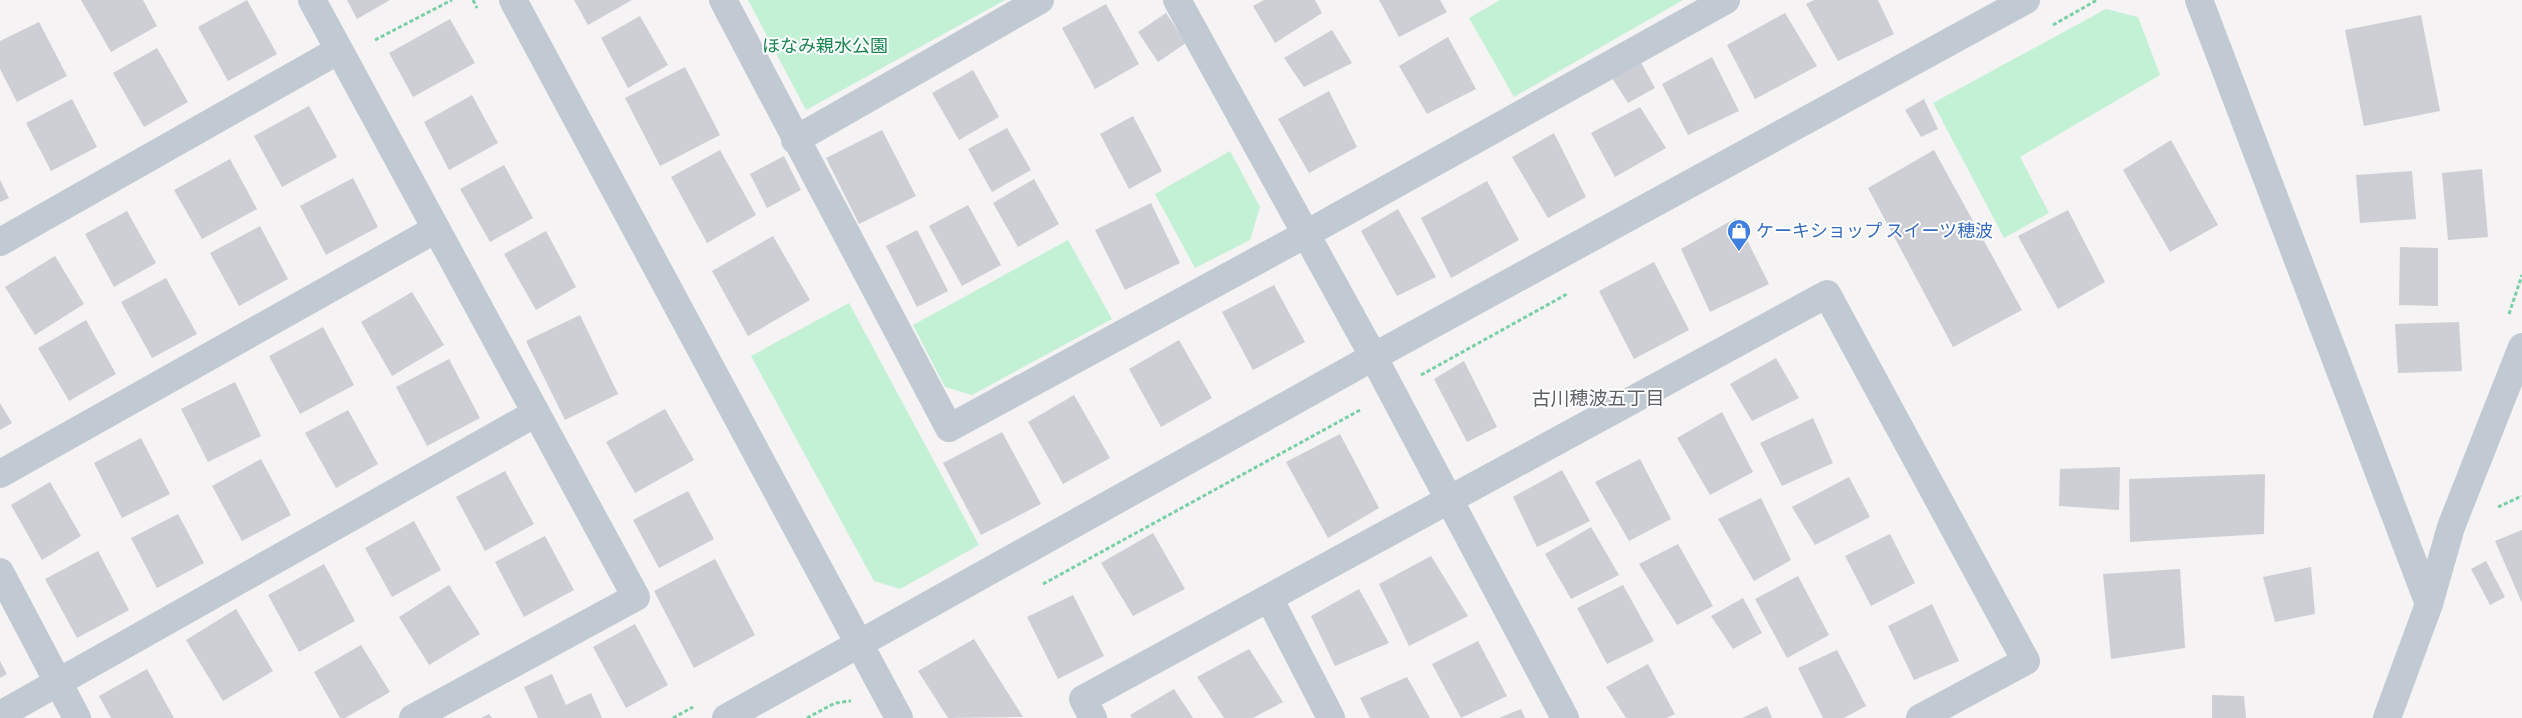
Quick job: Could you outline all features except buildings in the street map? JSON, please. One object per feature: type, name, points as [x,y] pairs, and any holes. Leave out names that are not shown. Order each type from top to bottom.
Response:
[{"type":"street","points":[[312,0],[636,597],[413,718]]},
{"type":"street","points":[[513,0],[899,718]]},
{"type":"street","points":[[723,0],[795,140],[949,428],[1306,234],[1726,0]]},
{"type":"street","points":[[795,140],[1040,0]]},
{"type":"street","points":[[1177,0],[1373,357],[1565,718]]},
{"type":"street","points":[[726,718],[1373,357],[2026,0]]},
{"type":"street","points":[[2198,0],[2429,604]]},
{"type":"street","points":[[0,242],[341,54]]},
{"type":"street","points":[[0,474],[436,229]]},
{"type":"street","points":[[1093,718],[1083,699],[1827,294],[2026,660],[1920,718]]},
{"type":"street","points":[[2387,718],[2429,604],[2451,527],[2522,347]]},
{"type":"street","points":[[0,715],[536,413]]},
{"type":"street","points":[[0,572],[77,718]]},
{"type":"street","points":[[1269,598],[1331,718]]},
{"type":"path","points":[[341,54],[452,0]]},
{"type":"path","points":[[2507,318],[2522,275]]},
{"type":"path","points":[[1038,587],[1365,408]]},
{"type":"path","points":[[807,718],[835,703],[852,701]]},
{"type":"green space","name":"ほなみ親水公園","points":[[748,0],[1005,0],[806,110]]},
{"type":"green space","points":[[1500,0],[1683,0],[1514,97],[1469,18]]},
{"type":"green space","points":[[2106,9],[2138,17],[2160,75],[2020,157],[2049,213],[2004,238],[1933,103]]},
{"type":"green space","points":[[1230,151],[1260,207],[1250,240],[1195,268],[1155,194]]},
{"type":"green space","points":[[1068,240],[1112,319],[972,395],[945,387],[913,325]]},
{"type":"green space","points":[[849,303],[979,545],[900,589],[874,581],[751,356]]},
{"type":"place","name":"ケーキショップ スイーツ穂波","points":[[1739,252]]},
{"type":"district","name":"古川穂波五丁目","points":[[1598,398]]}]
